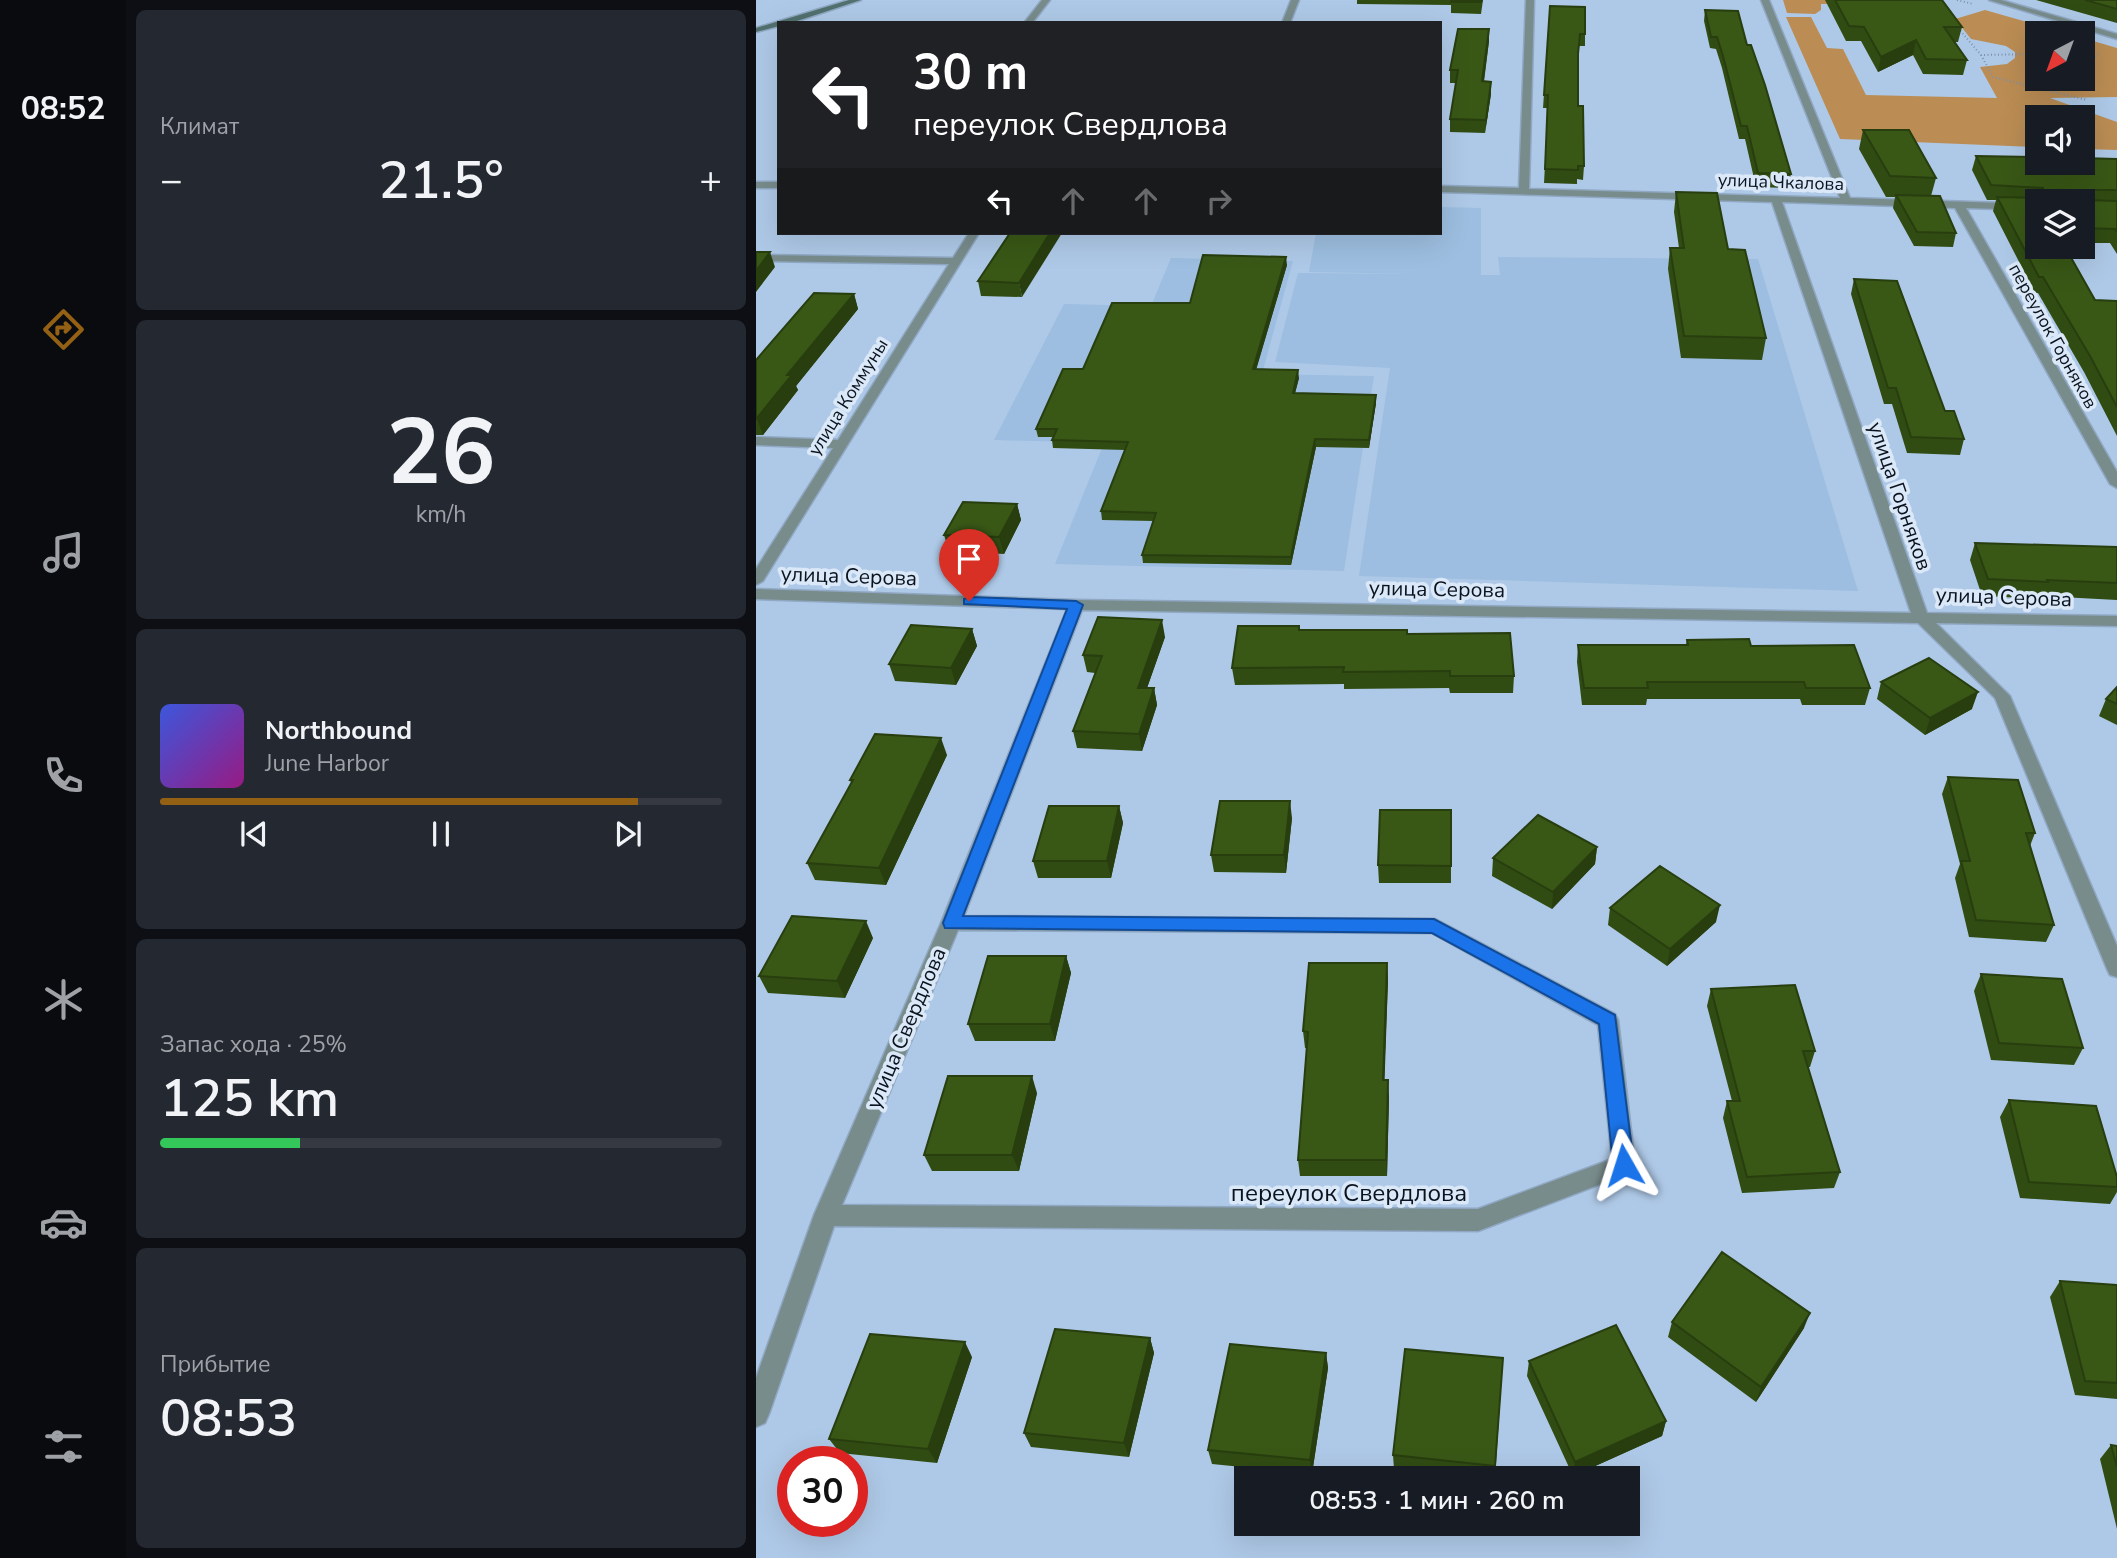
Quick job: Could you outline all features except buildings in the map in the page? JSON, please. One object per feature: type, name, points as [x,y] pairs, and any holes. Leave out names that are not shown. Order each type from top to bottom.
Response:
[{"type":"main road","points":[[787,21],[857,0]]},
{"type":"main road","points":[[756,30],[777,24]]},
{"type":"street","points":[[1030,21],[1046,0]]},
{"type":"street","points":[[1287,21],[1295,0]]},
{"type":"street","points":[[1524,190],[1530,0]]},
{"type":"street","points":[[1765,0],[1846,201]]},
{"type":"street","points":[[1993,0],[2117,37]]},
{"type":"street","points":[[756,185],[777,185]]},
{"type":"street","name":"улица Чкалова","points":[[1442,189],[2025,207]]},
{"type":"street","name":"улица Горняков","points":[[1776,199],[1920,616],[2002,696],[2117,969]]},
{"type":"street","name":"переулок Горняков","points":[[1959,205],[2117,484]]},
{"type":"street","name":"улица Коммуны","points":[[756,581],[839,444],[973,235]]},
{"type":"street","points":[[756,258],[954,261]]},
{"type":"street","points":[[756,441],[839,444]]},
{"type":"street","name":"улица Серова","points":[[756,594],[1076,605],[2117,621]]},
{"type":"street","name":"улица Свердлова","points":[[756,1414],[826,1215],[951,923],[1076,605]]},
{"type":"street","name":"переулок Свердлова","points":[[826,1215],[1478,1220],[1624,1165],[1608,1020],[1434,926],[951,923]]},
{"type":"path","points":[[1954,23],[1981,55],[1993,77],[2087,100]]},
{"type":"path","points":[[1981,55],[2025,54]]},
{"type":"path","points":[[2095,57],[2100,56]]},
{"type":"shaded area","points":[[1783,0],[1829,0],[1834,4],[1821,4],[1821,10],[1815,14],[1787,13]]},
{"type":"shaded area","points":[[1985,10],[2025,21],[2025,91],[2095,91],[2095,42],[2117,48],[2117,97],[2050,98],[2070,105],[2025,105],[2025,147],[1840,139],[1786,17],[1811,17],[1827,48],[1843,49],[1866,95],[1997,98],[1980,67],[2007,64],[2015,58],[2015,52],[2006,46],[1971,39],[1955,19]]},
{"type":"shaded area","points":[[2095,114],[2117,122],[2117,150],[2095,149]]},
{"type":"shaded area","points":[[1442,207],[1481,208],[1481,275],[1500,275],[1498,257],[1758,259],[1858,591],[1359,576],[1390,368],[1275,362],[1298,273],[1423,274],[1309,272],[1316,235],[1442,235]]},
{"type":"shaded area","points":[[1171,258],[1293,261],[1262,374],[1374,376],[1344,571],[1055,564],[1104,443],[994,440],[1064,304],[1151,306]]},
{"type":"route","points":[[969,601],[1076,605],[951,923],[1434,926],[1608,1020],[1624,1165]]}]
